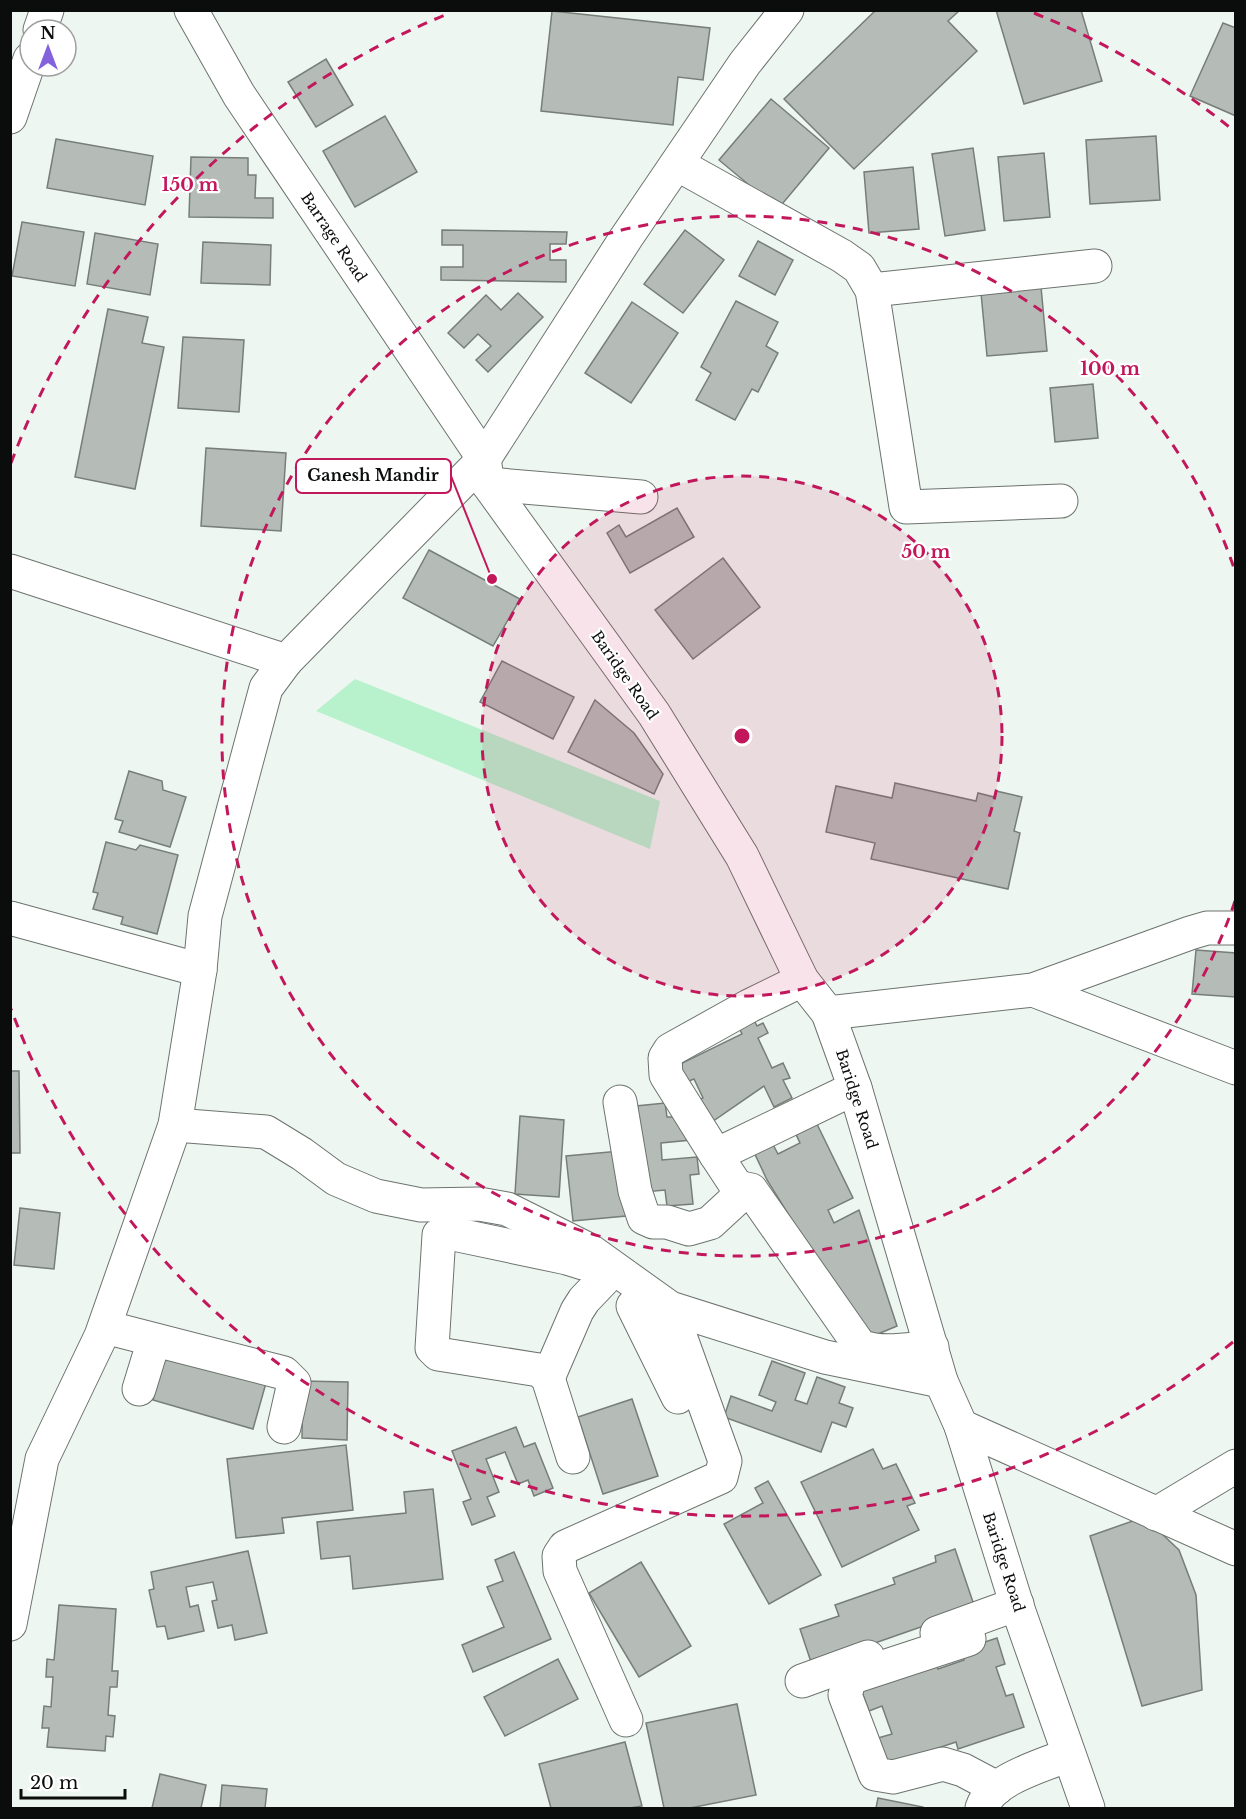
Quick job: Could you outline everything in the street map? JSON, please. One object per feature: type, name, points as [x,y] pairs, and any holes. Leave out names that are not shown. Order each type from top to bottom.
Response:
[{"type":"street","name":"Barrage Road","points":[[191,10],[239,94],[486,472]]},
{"type":"street","points":[[10,1624],[42,1459],[105,1327],[175,1125],[200,970],[205,916],[266,688],[286,661],[486,472],[626,238],[745,63],[787,10]]},
{"type":"street","points":[[10,117],[23,78]]},
{"type":"street","points":[[677,164],[842,256],[859,268],[872,290],[906,507],[1061,501]]},
{"type":"street","points":[[872,290],[1095,266]]},
{"type":"street","points":[[486,472],[641,497]]},
{"type":"street","name":"Baridge Road","points":[[486,472],[654,714],[742,856],[802,980],[828,1013],[855,1088],[941,1381],[961,1426],[1017,1604],[1088,1809]]},
{"type":"street","points":[[10,571],[286,661]]},
{"type":"street","points":[[10,918],[200,970]]},
{"type":"street","points":[[828,1013],[1033,990],[1190,933],[1207,928],[1236,927]]},
{"type":"street","points":[[620,1102],[635,1191],[644,1218],[689,1229],[710,1223],[735,1200],[737,1187],[666,1075],[665,1058],[670,1050],[749,1006],[802,980]]},
{"type":"street","points":[[1033,990],[1236,1068]]},
{"type":"street","points":[[716,1155],[855,1088]]},
{"type":"street","points":[[175,1125],[266,1132],[302,1154],[336,1179],[376,1196],[421,1205],[453,1219],[589,1265],[621,1289],[633,1306],[678,1397]]},
{"type":"street","points":[[737,1187],[751,1190],[860,1346],[882,1351],[932,1347]]},
{"type":"street","points":[[573,1457],[548,1378],[539,1370],[438,1354],[432,1348],[439,1235],[453,1219],[479,1204],[507,1209],[589,1250],[670,1308],[725,1461],[721,1477],[565,1547],[559,1556],[560,1571],[626,1720]]},
{"type":"street","points":[[548,1378],[577,1311],[606,1277]]},
{"type":"street","points":[[633,1306],[670,1308],[825,1357],[941,1381]]},
{"type":"street","points":[[105,1327],[284,1373],[294,1383],[284,1427]]},
{"type":"street","points":[[139,1389],[154,1340]]},
{"type":"street","points":[[961,1426],[1236,1549]]},
{"type":"street","points":[[1156,1514],[1236,1466]]},
{"type":"street","points":[[802,1681],[1017,1604]]},
{"type":"street","points":[[969,1639],[849,1678],[845,1695],[875,1774],[893,1777],[943,1764],[963,1770],[990,1798],[1008,1780],[1068,1755]]},
{"type":"green space","points":[[355,679],[660,801],[650,849],[316,711]]},
{"type":"building","points":[[876,10],[960,10],[948,21],[977,51],[854,169],[784,99]]},
{"type":"building","points":[[996,10],[1081,10],[1102,81],[1024,104]]},
{"type":"building","points":[[552,11],[710,28],[703,80],[678,77],[673,125],[541,111]]},
{"type":"building","points":[[1223,23],[1236,28],[1236,116],[1190,96]]},
{"type":"building","points":[[326,59],[353,105],[316,127],[288,82]]},
{"type":"building","points":[[771,99],[829,148],[778,209],[719,160]]},
{"type":"building","points":[[385,116],[417,172],[355,207],[323,151]]},
{"type":"building","points":[[1156,136],[1160,200],[1090,204],[1086,140]]},
{"type":"building","points":[[56,139],[153,156],[145,205],[47,188]]},
{"type":"building","points":[[973,148],[985,230],[945,236],[932,154]]},
{"type":"building","points":[[1044,153],[1050,217],[1004,221],[998,157]]},
{"type":"building","points":[[191,157],[248,158],[248,175],[256,175],[255,198],[273,198],[273,218],[189,217]]},
{"type":"building","points":[[913,167],[919,229],[869,233],[864,172]]},
{"type":"building","points":[[22,222],[84,232],[75,286],[12,276]]},
{"type":"building","points":[[442,230],[567,232],[566,244],[550,244],[550,260],[566,260],[566,282],[441,280],[441,267],[463,267],[463,245],[442,245]]},
{"type":"building","points":[[685,230],[724,260],[683,313],[644,284]]},
{"type":"building","points":[[95,233],[158,244],[150,295],[87,284]]},
{"type":"building","points":[[758,241],[793,260],[775,295],[739,276]]},
{"type":"building","points":[[203,242],[271,245],[270,285],[201,283]]},
{"type":"building","points":[[1041,287],[1047,351],[987,356],[981,293]]},
{"type":"building","points":[[518,293],[543,317],[488,372],[476,360],[491,346],[478,334],[464,348],[448,333],[486,295],[501,310]]},
{"type":"building","points":[[736,301],[778,322],[766,346],[778,353],[758,392],[752,389],[735,420],[696,400],[711,373],[701,367]]},
{"type":"building","points":[[632,302],[678,333],[631,403],[585,373]]},
{"type":"building","points":[[108,309],[148,317],[142,343],[164,347],[135,489],[75,477]]},
{"type":"building","points":[[183,337],[244,340],[239,412],[178,408]]},
{"type":"building","points":[[1093,384],[1098,438],[1055,442],[1050,388]]},
{"type":"building","points":[[206,448],[286,453],[281,531],[201,526]]},
{"type":"building","points":[[677,508],[694,537],[630,573],[607,533],[619,525],[626,537]]},
{"type":"building","points":[[429,550],[520,599],[493,646],[403,598]]},
{"type":"building","points":[[723,558],[760,607],[693,659],[655,610]]},
{"type":"building","points":[[502,661],[574,697],[553,739],[480,702]]},
{"type":"building","points":[[595,700],[634,733],[663,774],[654,794],[568,752]]},
{"type":"building","points":[[129,771],[162,781],[163,790],[186,797],[170,847],[119,832],[123,821],[115,819]]},
{"type":"building","points":[[895,783],[976,801],[978,793],[994,797],[996,791],[1022,797],[1014,831],[1020,833],[1008,889],[871,859],[875,843],[826,832],[836,786],[892,798]]},
{"type":"building","points":[[106,842],[136,850],[140,845],[178,855],[157,934],[121,924],[123,917],[93,909],[98,893],[93,892]]},
{"type":"building","points":[[1196,950],[1236,953],[1236,997],[1192,994]]},
{"type":"building","points":[[751,1014],[757,1026],[763,1023],[768,1033],[758,1038],[772,1068],[783,1063],[790,1078],[783,1080],[792,1098],[774,1107],[764,1086],[706,1126],[689,1105],[703,1098],[694,1079],[684,1083],[676,1066],[742,1034],[736,1021]]},
{"type":"building","points":[[10,1071],[19,1071],[20,1153],[10,1153]]},
{"type":"building","points":[[665,1103],[667,1117],[678,1117],[691,1140],[661,1143],[662,1160],[697,1157],[699,1174],[690,1175],[693,1204],[667,1206],[665,1190],[644,1192],[636,1106]]},
{"type":"building","points":[[520,1116],[564,1120],[559,1197],[515,1194]]},
{"type":"building","points":[[814,1118],[853,1198],[828,1210],[834,1223],[859,1210],[897,1326],[866,1339],[767,1180],[752,1148],[770,1139],[778,1154],[800,1143],[793,1128]]},
{"type":"building","points":[[620,1151],[626,1216],[573,1221],[566,1156]]},
{"type":"building","points":[[20,1208],[60,1213],[54,1269],[14,1265]]},
{"type":"building","points":[[166,1354],[266,1383],[253,1429],[153,1400]]},
{"type":"building","points":[[772,1361],[805,1373],[795,1400],[807,1404],[817,1377],[845,1387],[839,1403],[853,1408],[846,1427],[832,1422],[821,1452],[724,1417],[731,1396],[772,1411],[776,1402],[759,1395]]},
{"type":"building","points":[[303,1381],[348,1382],[347,1440],[302,1438]]},
{"type":"building","points":[[632,1399],[658,1476],[603,1494],[578,1417]]},
{"type":"building","points":[[516,1427],[524,1447],[535,1443],[553,1488],[534,1496],[528,1480],[518,1484],[505,1452],[486,1459],[499,1492],[487,1497],[495,1516],[472,1525],[463,1502],[471,1499],[452,1451]]},
{"type":"building","points":[[346,1445],[353,1510],[282,1518],[284,1533],[236,1538],[227,1459]]},
{"type":"building","points":[[873,1449],[883,1469],[896,1464],[915,1503],[907,1506],[919,1530],[842,1567],[801,1482]]},
{"type":"building","points":[[768,1481],[821,1575],[769,1604],[724,1524],[763,1503],[755,1488]]},
{"type":"building","points":[[433,1489],[443,1579],[353,1589],[350,1556],[321,1559],[317,1522],[406,1513],[404,1492]]},
{"type":"building","points":[[1144,1517],[1179,1550],[1196,1595],[1202,1690],[1142,1706],[1090,1536]]},
{"type":"building","points":[[955,1549],[975,1608],[812,1665],[800,1629],[839,1616],[835,1605],[895,1584],[893,1578],[936,1562],[935,1556]]},
{"type":"building","points":[[248,1551],[267,1633],[235,1640],[232,1625],[218,1628],[212,1601],[217,1600],[213,1582],[186,1587],[190,1607],[198,1605],[204,1631],[168,1639],[165,1626],[157,1627],[149,1590],[154,1589],[151,1572]]},
{"type":"building","points":[[514,1552],[551,1639],[473,1672],[462,1645],[504,1627],[487,1587],[503,1581],[495,1560]]},
{"type":"building","points":[[641,1562],[691,1646],[639,1677],[589,1593]]},
{"type":"building","points":[[59,1605],[116,1609],[112,1671],[118,1671],[117,1687],[110,1687],[108,1715],[115,1716],[113,1737],[106,1736],[105,1751],[47,1747],[49,1728],[42,1728],[44,1706],[51,1707],[53,1677],[46,1677],[47,1659],[54,1660]]},
{"type":"building","points":[[997,1638],[1005,1664],[996,1667],[1006,1696],[1013,1694],[1024,1727],[958,1749],[956,1742],[887,1765],[878,1738],[892,1734],[882,1706],[869,1711],[859,1684],[934,1659],[938,1669],[964,1660],[961,1650]]},
{"type":"building","points":[[558,1659],[578,1699],[505,1736],[484,1697]]},
{"type":"building","points":[[737,1704],[756,1795],[690,1808],[664,1808],[646,1723]]},
{"type":"building","points":[[625,1742],[642,1806],[551,1808],[539,1764]]},
{"type":"building","points":[[160,1774],[206,1785],[201,1808],[152,1808]]},
{"type":"building","points":[[222,1785],[267,1789],[265,1808],[220,1808]]},
{"type":"building","points":[[878,1798],[923,1807],[923,1808],[876,1808]]},
{"type":"place","name":"Ganesh Mandir","points":[[492,579]]}]
